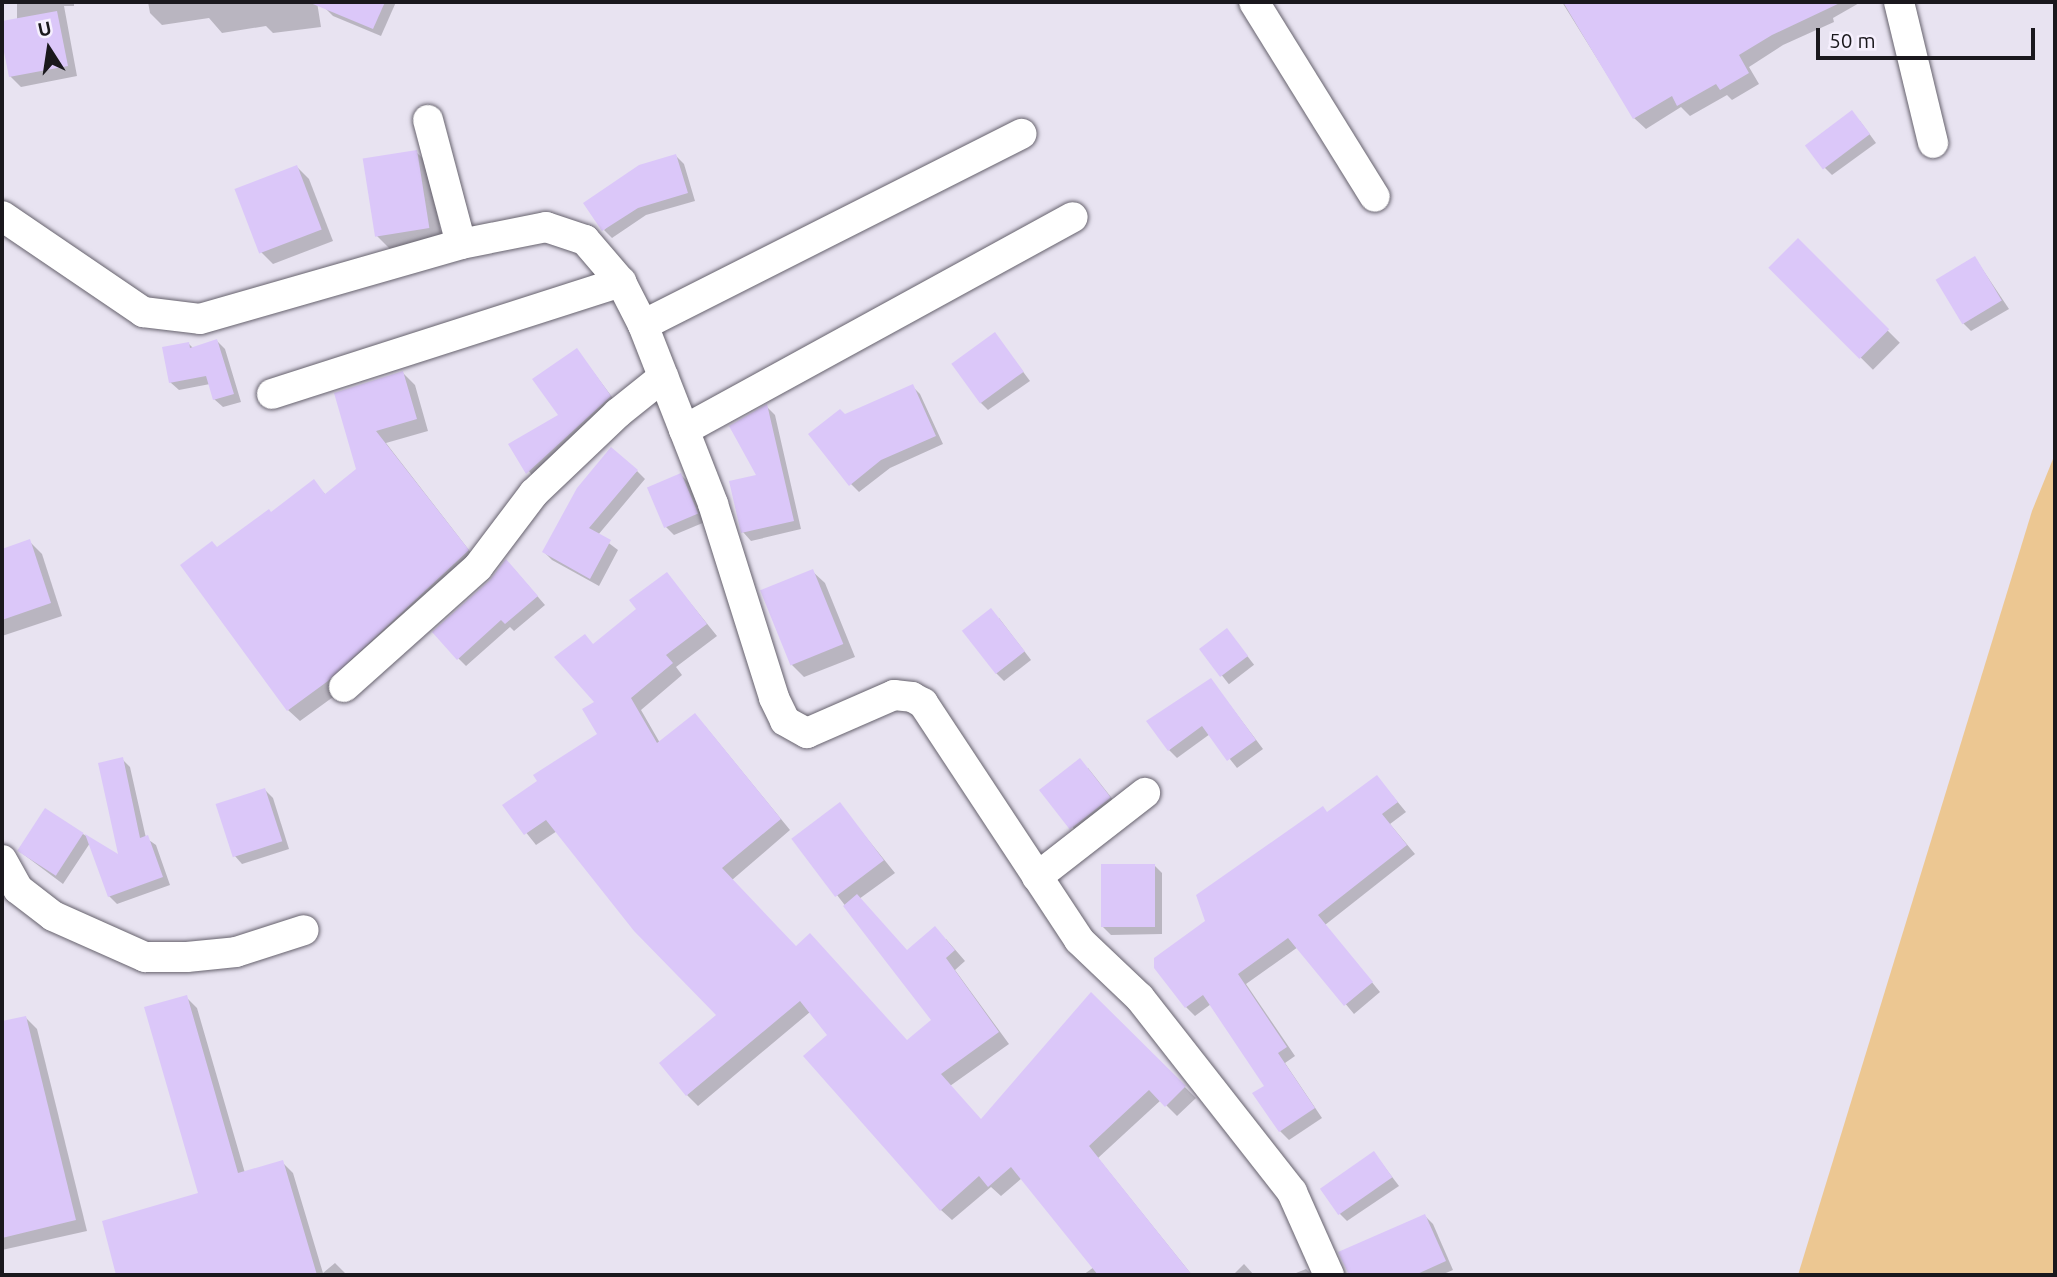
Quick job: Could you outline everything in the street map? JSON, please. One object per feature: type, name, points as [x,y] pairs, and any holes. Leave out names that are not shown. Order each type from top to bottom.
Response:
[{"type":"street","points":[[1254,2],[1375,197]]},
{"type":"street","points":[[1899,2],[1933,143]]},
{"type":"street","points":[[428,120],[460,244]]},
{"type":"street","points":[[643,325],[1021,134]]},
{"type":"street","points":[[2,216],[143,312],[200,318],[460,244],[545,227],[585,240],[621,282],[643,325],[713,504],[774,698],[785,721],[807,733],[894,695],[912,697],[923,704],[1079,940],[1140,998],[1292,1192],[1329,1275]]},
{"type":"street","points":[[684,430],[1073,217]]},
{"type":"street","points":[[272,394],[621,282]]},
{"type":"street","points":[[344,687],[478,566],[534,494],[618,413],[663,377]]},
{"type":"street","points":[[1037,877],[1145,793]]},
{"type":"street","points":[[2,860],[18,888],[53,916],[145,957],[187,957],[236,952],[304,930]]},
{"type":"shaded area","points":[[2055,454],[2055,1275],[1798,1275],[2032,511]]},
{"type":"building","points":[[308,2],[385,2],[373,29]]},
{"type":"building","points":[[1563,2],[1842,2],[1772,35],[1739,55],[1749,73],[1720,90],[1716,84],[1677,106],[1672,96],[1633,119]]},
{"type":"building","points":[[57,11],[68,66],[9,77],[2,42],[2,21]]},
{"type":"building","points":[[1852,110],[1870,134],[1823,169],[1805,146]]},
{"type":"building","points":[[417,150],[429,228],[375,237],[363,159]]},
{"type":"building","points":[[676,154],[688,193],[638,208],[602,231],[583,203],[639,165]]},
{"type":"building","points":[[297,165],[322,229],[259,253],[234,189]]},
{"type":"building","points":[[1798,238],[1889,329],[1860,359],[1768,268]]},
{"type":"building","points":[[1975,256],[2002,301],[1962,324],[1936,280]]},
{"type":"building","points":[[995,332],[1024,372],[980,403],[951,364]]},
{"type":"building","points":[[217,339],[234,394],[213,400],[206,376],[169,383],[162,347],[189,342],[190,348]]},
{"type":"building","points":[[577,348],[611,396],[526,474],[508,444],[558,415],[532,379]]},
{"type":"building","points":[[403,371],[417,419],[376,431],[469,550],[328,681],[287,711],[180,565],[212,541],[217,547],[269,509],[271,512],[314,479],[325,494],[356,469],[334,393]]},
{"type":"building","points":[[913,384],[936,436],[881,460],[849,486],[808,434],[840,409],[845,414]]},
{"type":"building","points":[[767,404],[794,521],[741,533],[729,481],[756,475],[729,426]]},
{"type":"building","points":[[611,447],[638,470],[589,528],[611,540],[590,579],[542,552],[577,488]]},
{"type":"building","points":[[681,473],[698,514],[664,528],[647,487]]},
{"type":"building","points":[[30,539],[51,603],[2,620],[2,549]]},
{"type":"building","points":[[506,559],[538,596],[505,624],[501,620],[457,660],[432,632],[490,580]]},
{"type":"building","points":[[813,569],[843,644],[790,665],[760,590]]},
{"type":"building","points":[[667,572],[707,624],[666,655],[673,663],[631,698],[657,743],[695,713],[781,819],[722,868],[796,946],[810,933],[907,1040],[931,1020],[843,906],[857,894],[907,950],[935,926],[955,950],[946,958],[999,1032],[941,1074],[981,1119],[1091,992],[1186,1086],[1165,1107],[1149,1090],[1089,1146],[1192,1275],[1098,1275],[1011,1167],[988,1187],[979,1176],[940,1211],[803,1056],[827,1035],[800,1001],[686,1096],[659,1063],[716,1015],[634,931],[546,820],[524,835],[502,805],[537,781],[533,775],[597,734],[582,709],[594,702],[554,657],[585,634],[593,644],[636,609],[629,600]]},
{"type":"building","points":[[991,608],[1025,651],[996,674],[962,631]]},
{"type":"building","points":[[1227,628],[1248,656],[1220,677],[1199,649]]},
{"type":"building","points":[[1211,678],[1256,740],[1227,761],[1202,726],[1168,751],[1146,721]]},
{"type":"building","points":[[123,757],[140,838],[148,835],[163,877],[108,897],[85,834],[118,854],[98,763]]},
{"type":"building","points":[[1080,758],[1111,797],[1070,829],[1039,790]]},
{"type":"building","points":[[1377,775],[1398,802],[1382,814],[1407,845],[1318,915],[1373,982],[1344,1006],[1288,938],[1238,974],[1287,1047],[1278,1053],[1315,1108],[1279,1132],[1252,1093],[1264,1086],[1203,995],[1185,1008],[1154,968],[1154,958],[1205,921],[1196,895],[1323,806],[1327,812]]},
{"type":"building","points":[[265,788],[282,841],[233,857],[216,804]]},
{"type":"building","points":[[840,802],[884,860],[835,897],[791,839]]},
{"type":"building","points":[[45,808],[84,833],[56,876],[17,851]]},
{"type":"building","points":[[1101,864],[1155,864],[1155,927],[1101,927]]},
{"type":"building","points":[[187,995],[238,1173],[283,1160],[317,1275],[116,1275],[102,1221],[198,1193],[144,1007]]},
{"type":"building","points":[[26,1016],[76,1220],[2,1238],[2,1021]]},
{"type":"building","points":[[1374,1151],[1392,1177],[1338,1215],[1320,1189]]},
{"type":"building","points":[[1425,1214],[1446,1261],[1415,1275],[1349,1275],[1338,1252]]}]
